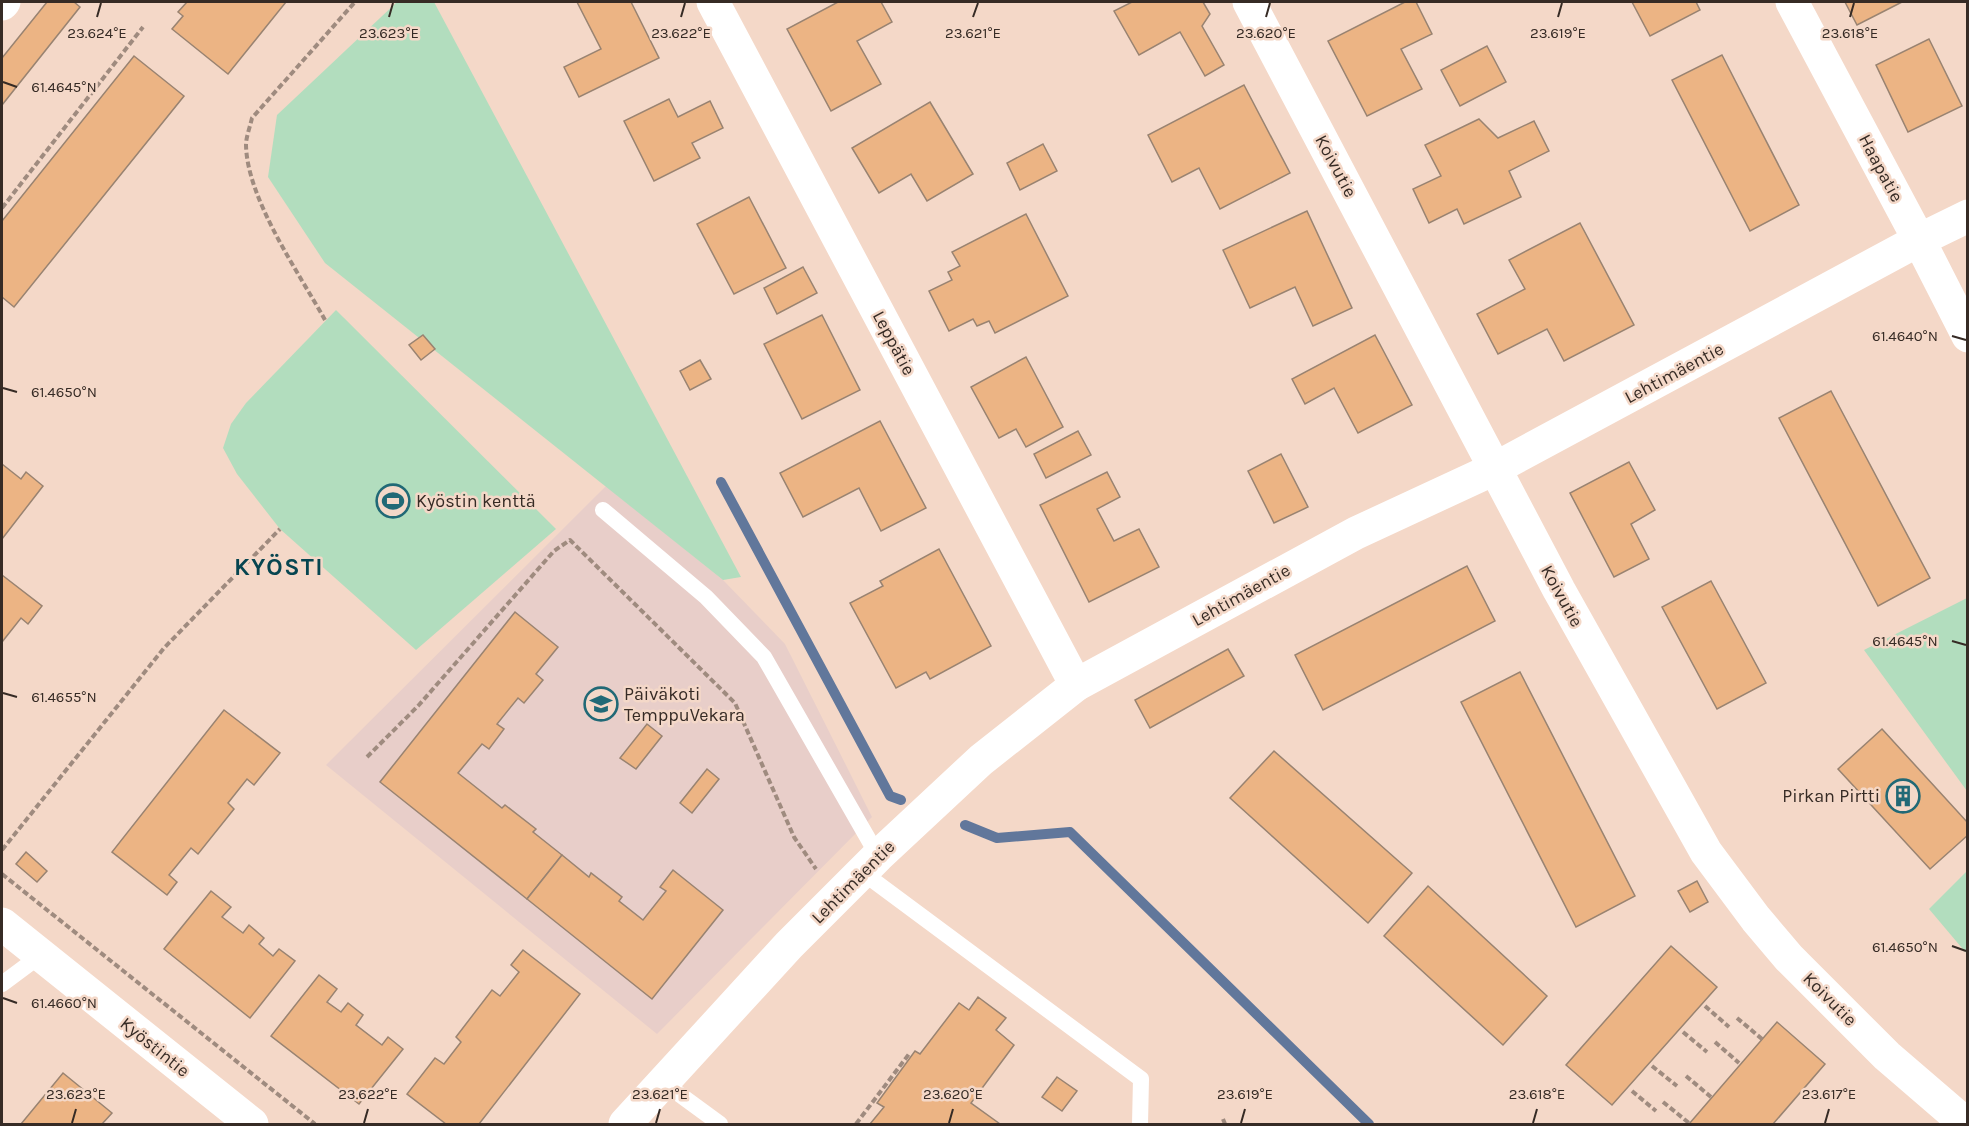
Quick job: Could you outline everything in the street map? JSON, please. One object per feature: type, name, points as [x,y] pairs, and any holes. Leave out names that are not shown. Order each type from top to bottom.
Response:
[{"type":"street","name":"Leppätie","points":[[713,2],[1076,685]]},
{"type":"street","name":"Koivutie","points":[[1249,2],[1559,590],[1707,852],[1756,919],[1789,958],[1887,1056],[1966,1125]]},
{"type":"street","name":"Haapatie","points":[[1792,2],[1968,336]]},
{"type":"street","name":"Lehtimäentie","points":[[625,1125],[789,945],[870,864],[981,760],[1076,685],[1356,532],[1494,469],[1919,240],[1968,216]]},
{"type":"street","name":"Kyöstintie","points":[[2,924],[252,1125]]},
{"type":"lane","points":[[603,510],[706,597],[764,657],[870,864],[949,934],[1141,1079],[1140,1125]]},
{"type":"lane","points":[[2,984],[41,956]]},
{"type":"lane","points":[[664,1083],[720,1125]]},
{"type":"path","points":[[325,320],[266,215],[250,175],[246,143],[252,118],[355,2]]},
{"type":"path","points":[[2,208],[143,27]]},
{"type":"path","points":[[2,850],[164,648],[280,530]]},
{"type":"path","points":[[367,757],[418,706],[554,551],[570,540],[735,703],[794,837],[822,877]]},
{"type":"path","points":[[2,874],[315,1125]]},
{"type":"path","points":[[1704,1006],[1729,1027]]},
{"type":"path","points":[[1737,1018],[1762,1039]]},
{"type":"path","points":[[1683,1032],[1707,1052]]},
{"type":"path","points":[[1715,1042],[1739,1063]]},
{"type":"path","points":[[856,1125],[909,1053]]},
{"type":"path","points":[[1652,1066],[1677,1086]]},
{"type":"path","points":[[1686,1076],[1711,1097]]},
{"type":"path","points":[[1632,1091],[1656,1111]]},
{"type":"path","points":[[1663,1102],[1689,1123]]},
{"type":"path","points":[[1222,1119],[1225,1125]]},
{"type":"shaded area","name":"Päiväkoti TemppuVekara","points":[[606,486],[723,580],[785,644],[872,817],[657,1034],[326,765]]},
{"type":"green space","points":[[397,2],[434,2],[741,577],[723,580],[325,263],[268,177],[277,115]]},
{"type":"green space","name":"Kyöstin kenttä","points":[[336,310],[556,529],[416,650],[280,529],[237,474],[223,448],[231,424],[246,403]]},
{"type":"green space","points":[[1967,598],[1967,791],[1864,650]]},
{"type":"green space","points":[[1967,871],[1967,954],[1929,909]]},
{"type":"building","points":[[47,2],[74,2],[80,7],[2,105],[2,58]]},
{"type":"building","points":[[187,2],[286,2],[228,74],[172,29],[183,16],[178,12]]},
{"type":"building","points":[[577,2],[631,2],[659,58],[579,97],[564,67],[601,49]]},
{"type":"building","points":[[838,2],[881,2],[892,22],[857,41],[881,84],[831,111],[787,29]]},
{"type":"building","points":[[1132,2],[1203,2],[1210,14],[1202,26],[1224,65],[1205,76],[1180,32],[1139,55],[1114,11]]},
{"type":"building","points":[[1405,2],[1416,2],[1432,34],[1401,49],[1422,89],[1367,116],[1328,41]]},
{"type":"building","points":[[1632,2],[1696,2],[1700,10],[1650,36]]},
{"type":"building","points":[[1845,2],[1902,2],[1857,25]]},
{"type":"building","points":[[1929,39],[1962,106],[1908,132],[1876,65]]},
{"type":"building","points":[[1487,46],[1506,82],[1460,106],[1441,70]]},
{"type":"building","points":[[1722,55],[1799,205],[1750,231],[1672,80]]},
{"type":"building","points":[[134,56],[184,96],[14,307],[2,297],[2,221]]},
{"type":"building","points":[[1244,85],[1290,173],[1220,209],[1199,168],[1172,182],[1148,135]]},
{"type":"building","points":[[669,99],[678,117],[710,101],[723,128],[692,143],[700,158],[654,181],[624,121]]},
{"type":"building","points":[[930,102],[973,174],[927,201],[911,174],[879,193],[852,148]]},
{"type":"building","points":[[1479,119],[1498,138],[1534,121],[1549,151],[1509,171],[1521,197],[1464,224],[1457,209],[1429,223],[1413,189],[1441,176],[1425,145]]},
{"type":"building","points":[[1043,144],[1057,171],[1020,190],[1007,163]]},
{"type":"building","points":[[749,197],[786,268],[734,294],[697,224]]},
{"type":"building","points":[[1307,211],[1352,308],[1313,326],[1295,287],[1250,308],[1223,250]]},
{"type":"building","points":[[1026,214],[1068,296],[995,333],[989,321],[977,326],[973,319],[949,331],[929,291],[952,280],[948,272],[960,266],[952,252]]},
{"type":"building","points":[[1580,223],[1634,325],[1564,361],[1547,329],[1498,354],[1477,314],[1525,289],[1509,260]]},
{"type":"building","points":[[803,267],[817,293],[777,314],[764,288]]},
{"type":"building","points":[[822,315],[860,390],[802,419],[764,344]]},
{"type":"building","points":[[423,335],[435,349],[421,360],[409,345]]},
{"type":"building","points":[[1375,335],[1412,405],[1358,433],[1334,388],[1305,404],[1292,379]]},
{"type":"building","points":[[1026,357],[1063,427],[1026,447],[1016,429],[999,438],[971,387]]},
{"type":"building","points":[[700,360],[711,379],[690,390],[680,371]]},
{"type":"building","points":[[1831,391],[1930,578],[1878,606],[1779,418]]},
{"type":"building","points":[[880,421],[926,508],[881,531],[859,488],[803,517],[780,473]]},
{"type":"building","points":[[1078,431],[1091,455],[1046,478],[1034,454]]},
{"type":"building","points":[[1281,454],[1308,507],[1274,523],[1248,471]]},
{"type":"building","points":[[1629,462],[1655,510],[1631,524],[1649,559],[1614,577],[1570,493]]},
{"type":"building","points":[[2,464],[21,479],[26,472],[43,486],[2,539]]},
{"type":"building","points":[[1107,472],[1120,497],[1097,509],[1114,541],[1139,529],[1159,567],[1089,602],[1040,505]]},
{"type":"building","points":[[939,549],[991,646],[930,679],[926,672],[896,688],[850,603],[883,586],[880,581]]},
{"type":"building","points":[[1467,566],[1495,621],[1323,710],[1295,655]]},
{"type":"building","points":[[2,575],[42,606],[28,624],[21,618],[2,642]]},
{"type":"building","points":[[1711,581],[1766,683],[1717,709],[1662,607]]},
{"type":"building","points":[[515,612],[558,647],[536,674],[543,680],[524,703],[518,698],[497,724],[504,729],[489,749],[482,744],[458,773],[502,808],[505,805],[536,829],[533,832],[562,855],[527,899],[380,782]]},
{"type":"building","points":[[1228,649],[1244,676],[1150,728],[1135,700]]},
{"type":"building","points":[[1520,672],[1635,896],[1576,927],[1461,702]]},
{"type":"building","points":[[224,710],[280,753],[254,785],[247,779],[228,803],[234,809],[198,854],[191,848],[169,875],[177,882],[167,895],[112,852]]},
{"type":"building","points":[[647,724],[662,736],[636,769],[620,758]]},
{"type":"building","name":"Pirkan Pirtti","points":[[1882,729],[1968,823],[1968,835],[1930,869],[1838,769]]},
{"type":"building","points":[[1274,751],[1412,873],[1368,923],[1230,798]]},
{"type":"building","points":[[707,769],[719,779],[692,813],[680,803]]},
{"type":"building","points":[[26,852],[47,871],[37,882],[16,864]]},
{"type":"building","points":[[562,855],[589,877],[591,873],[622,897],[619,901],[643,920],[666,891],[660,887],[673,870],[723,910],[652,999],[527,899]]},
{"type":"building","points":[[1697,881],[1708,902],[1690,912],[1678,891]]},
{"type":"building","points":[[1428,886],[1547,996],[1503,1045],[1384,936]]},
{"type":"building","points":[[211,891],[231,907],[222,917],[243,933],[249,925],[264,938],[259,944],[273,956],[279,949],[295,961],[250,1018],[164,949]]},
{"type":"building","points":[[1671,946],[1717,987],[1612,1105],[1566,1065]]},
{"type":"building","points":[[523,950],[580,994],[479,1124],[446,1124],[407,1094],[435,1058],[444,1064],[461,1042],[456,1037],[492,990],[500,996],[519,972],[511,965]]},
{"type":"building","points":[[319,975],[337,989],[327,1002],[341,1012],[348,1003],[363,1015],[356,1025],[382,1045],[388,1037],[403,1049],[359,1104],[271,1036]]},
{"type":"building","points":[[978,997],[1006,1018],[996,1030],[1014,1045],[971,1103],[1000,1124],[870,1124],[884,1107],[877,1103],[915,1051],[920,1054],[959,1003],[969,1010]]},
{"type":"building","points":[[1777,1022],[1825,1064],[1773,1124],[1689,1124]]},
{"type":"building","points":[[63,1073],[112,1113],[102,1124],[21,1124]]},
{"type":"building","points":[[1057,1077],[1077,1091],[1062,1111],[1042,1097]]},
{"type":"waterway","points":[[721,482],[890,796],[901,800]]},
{"type":"waterway","points":[[965,825],[997,838],[1070,832],[1369,1124]]},
{"type":"place","name":"Kyöstin kenttä","points":[[393,501]]},
{"type":"place","name":"Päiväkoti TemppuVekara","points":[[601,704]]},
{"type":"place","name":"Pirkan Pirtti","points":[[1903,796]]},
{"type":"district","name":"KYÖSTI","points":[[279,567]]}]
